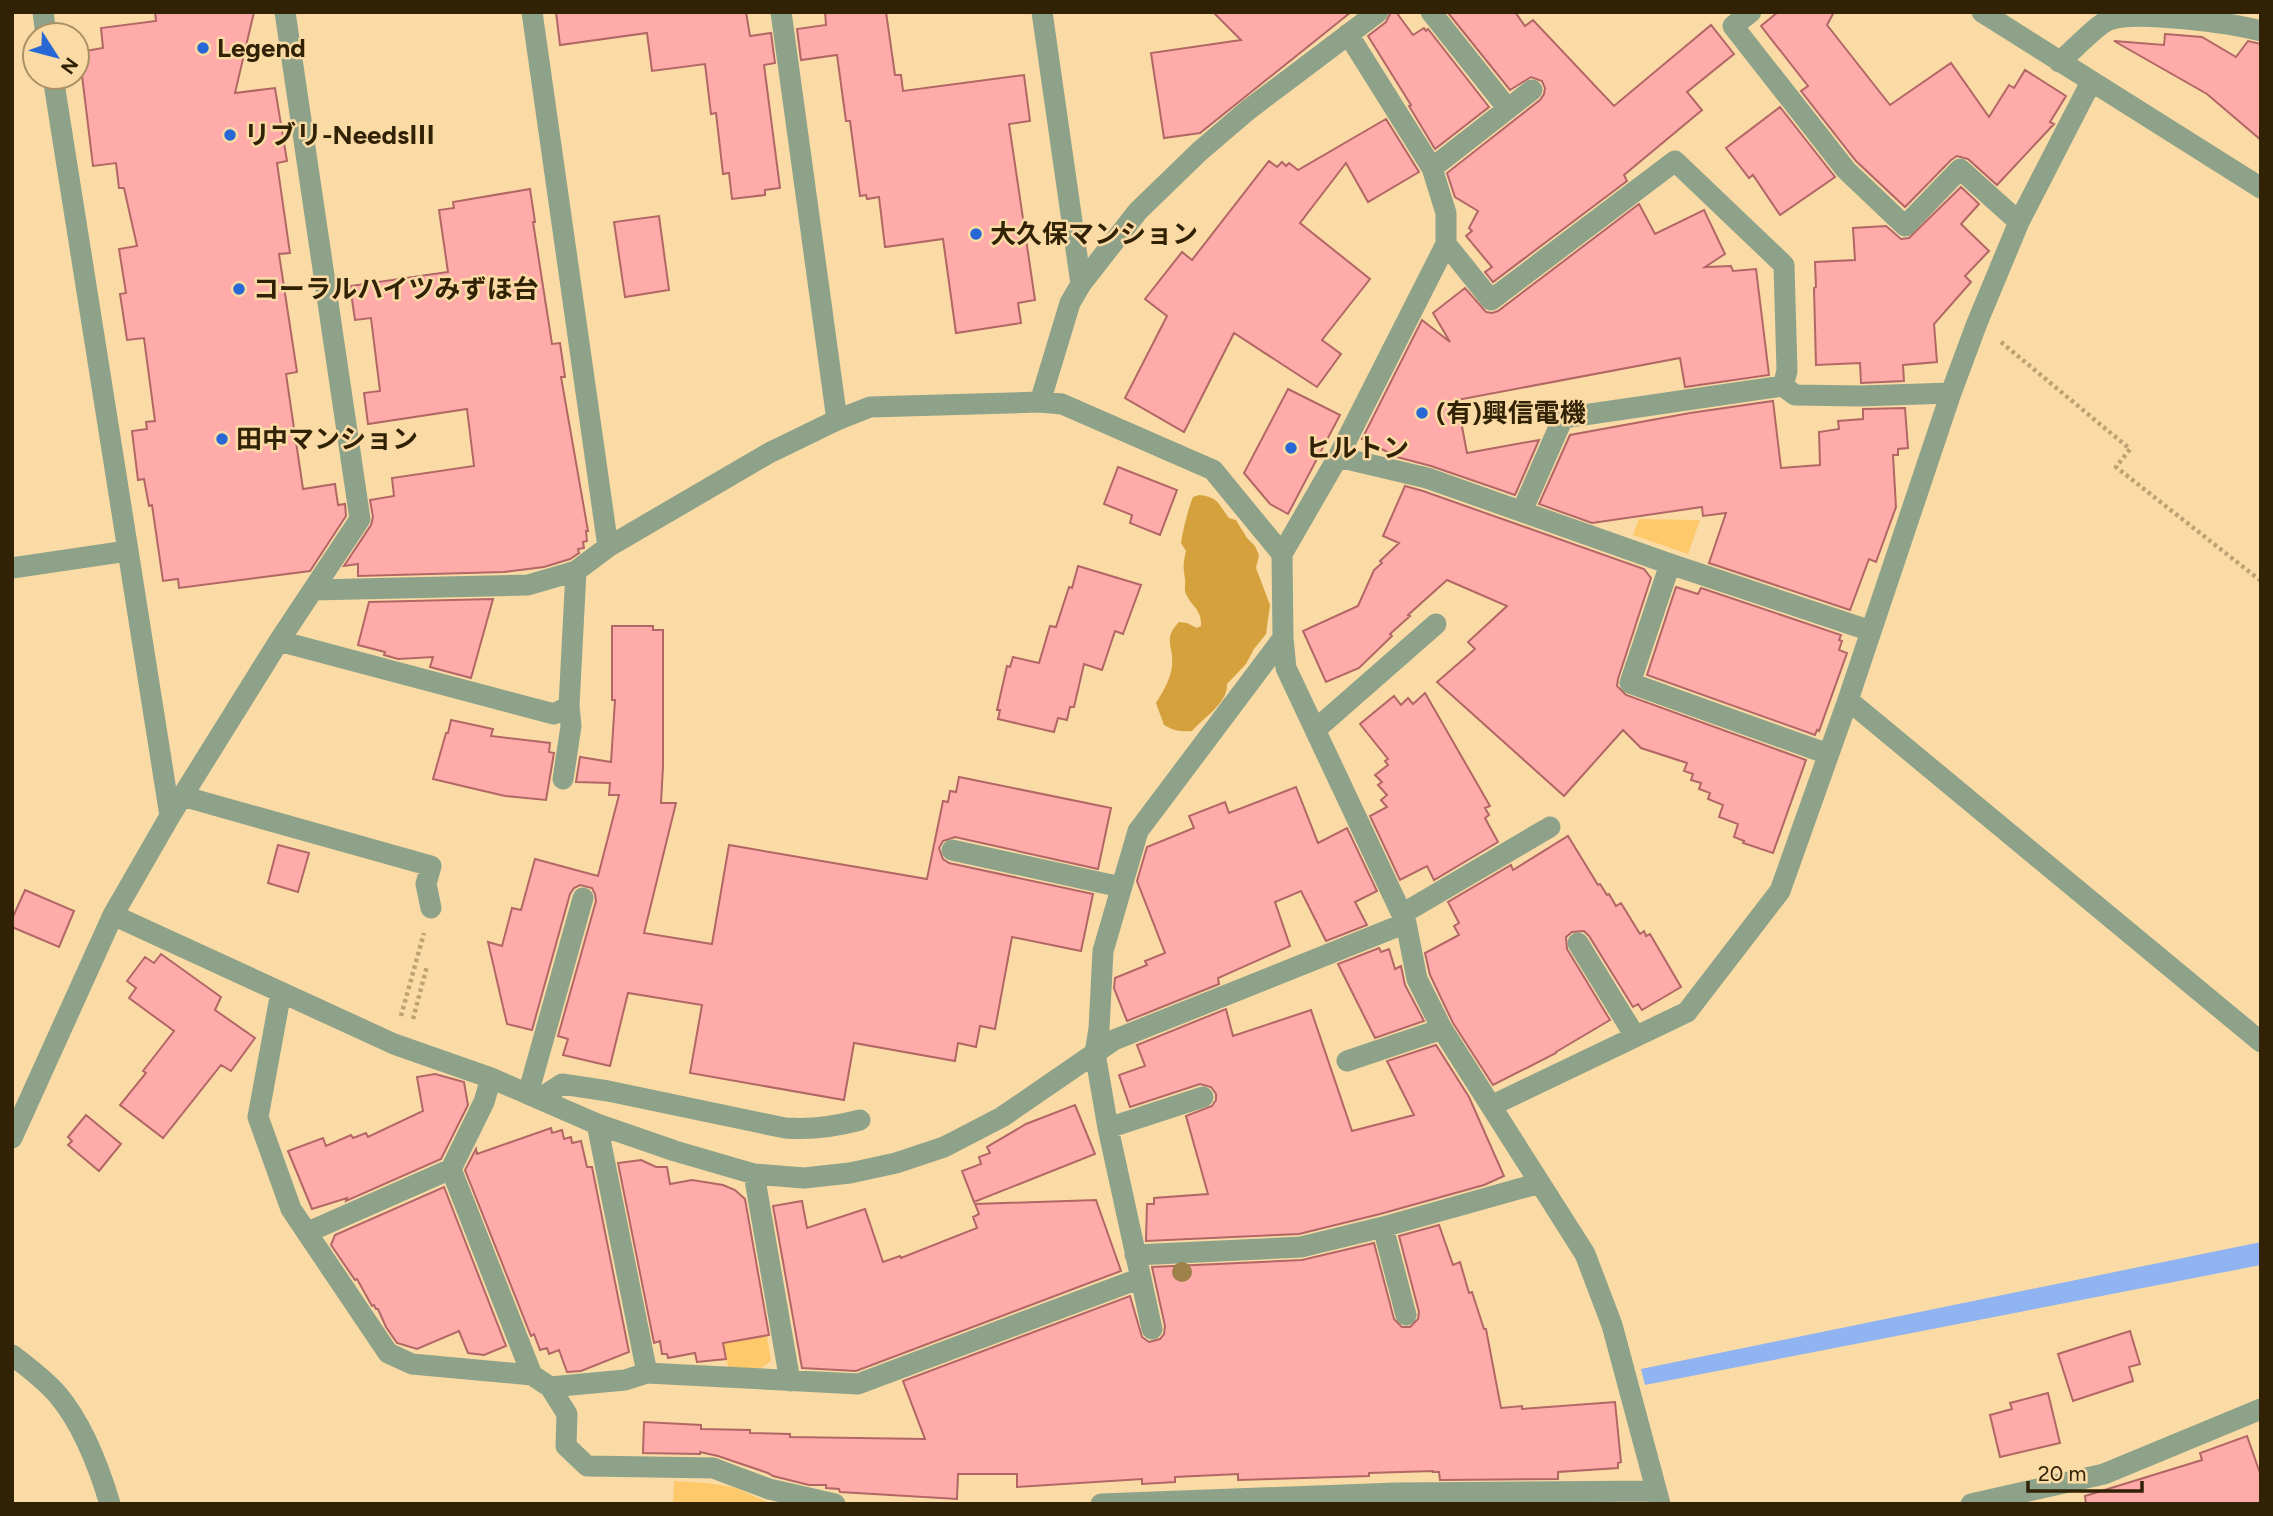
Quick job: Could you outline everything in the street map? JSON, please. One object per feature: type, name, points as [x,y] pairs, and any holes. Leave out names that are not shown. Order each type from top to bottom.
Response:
[{"type":"street","points":[[12,1138],[113,915],[170,816],[279,641],[360,519],[285,12]]},
{"type":"street","points":[[532,12],[608,547]]},
{"type":"street","points":[[781,12],[836,420]]},
{"type":"street","points":[[1042,12],[1081,284]]},
{"type":"street","points":[[1041,401],[1070,303],[1081,284],[1138,211],[1200,150],[1248,110],[1378,12]]},
{"type":"street","points":[[1431,12],[1508,109]]},
{"type":"street","points":[[1751,12],[1733,26],[1846,170],[1905,226],[1960,169],[2020,222]]},
{"type":"street","points":[[1982,12],[2261,188]]},
{"type":"street","points":[[2059,62],[2108,16],[2237,24],[2261,31]]},
{"type":"street","points":[[1101,1504],[1396,1493],[1508,1497],[1658,1497],[1612,1325],[1585,1254],[1441,1029],[1417,979],[1404,919],[1286,668],[1282,554],[1338,457],[1446,244],[1446,213],[1432,168],[1349,34]]},
{"type":"street","points":[[1491,1106],[1687,1012],[1780,891],[1977,323],[2020,222],[2091,82]]},
{"type":"street","points":[[1432,168],[1532,90]]},
{"type":"street","points":[[55,91],[170,816]]},
{"type":"street","points":[[1446,244],[1492,300],[1675,161],[1784,265],[1787,371],[1783,386]]},
{"type":"street","points":[[1522,511],[1563,418],[1783,386],[1796,395],[1951,393]]},
{"type":"street","points":[[313,590],[528,585],[576,571],[608,547],[769,453],[836,420],[870,407],[1041,401],[1062,404],[1213,470],[1282,554]]},
{"type":"street","points":[[1338,457],[1427,478],[1670,564],[1871,631]]},
{"type":"street","points":[[12,568],[127,551]]},
{"type":"street","points":[[1670,564],[1630,683],[1828,754]]},
{"type":"street","points":[[563,779],[571,726],[569,706],[576,571]]},
{"type":"street","points":[[1315,730],[1436,624]]},
{"type":"street","points":[[1152,1329],[1108,1128],[1095,1053],[1099,1029],[1102,951],[1138,831],[1283,638]]},
{"type":"street","points":[[279,641],[554,714],[569,706]]},
{"type":"street","points":[[1848,700],[2261,1042]]},
{"type":"street","points":[[183,796],[431,866],[426,884],[431,908]]},
{"type":"street","points":[[113,915],[417,1054],[491,1078],[597,1124],[675,1152],[754,1174],[804,1178],[850,1173],[896,1163],[944,1147],[1002,1117],[1114,1040],[1404,919],[1550,827]]},
{"type":"street","points":[[952,850],[1121,887]]},
{"type":"street","points":[[534,1097],[583,898]]},
{"type":"street","points":[[1578,943],[1635,1036]]},
{"type":"street","points":[[281,992],[258,1117],[291,1209],[388,1353],[412,1364],[532,1375],[550,1387],[567,1414],[566,1446],[587,1466],[713,1468],[769,1489],[835,1504]]},
{"type":"street","points":[[1347,1060],[1441,1029]]},
{"type":"street","points":[[308,1232],[451,1169],[484,1102],[491,1078]]},
{"type":"street","points":[[534,1097],[562,1084],[785,1128],[824,1128],[860,1120]]},
{"type":"street","points":[[1108,1128],[1203,1097]]},
{"type":"street","points":[[597,1124],[647,1373]]},
{"type":"street","points":[[451,1169],[532,1375]]},
{"type":"street","points":[[754,1174],[790,1381]]},
{"type":"street","points":[[1135,1255],[1301,1247],[1541,1183]]},
{"type":"street","points":[[1383,1227],[1406,1315]]},
{"type":"street","points":[[550,1387],[625,1380],[647,1373],[858,1384],[1141,1278]]},
{"type":"street","points":[[12,1356],[58,1394],[76,1419],[104,1481],[110,1504]]},
{"type":"street","points":[[1971,1504],[2104,1474],[2261,1409]]},
{"type":"path","points":[[1977,323],[2130,449],[2116,467],[2261,581]]},
{"type":"path","points":[[406,1000],[418,957]]},
{"type":"path","points":[[417,1002],[427,966]]},
{"type":"shaded area","points":[[1193,497],[1211,497],[1217,502],[1229,518],[1236,520],[1255,546],[1259,555],[1256,568],[1270,605],[1266,634],[1246,664],[1227,684],[1220,704],[1192,731],[1181,731],[1164,725],[1156,703],[1171,670],[1170,638],[1174,628],[1179,622],[1197,628],[1201,626],[1199,613],[1185,592],[1186,551],[1181,543],[1191,502]]},
{"type":"shaded area","points":[[1639,519],[1700,520],[1688,554],[1633,535]]},
{"type":"shaded area","points":[[767,1336],[771,1361],[759,1369],[728,1367],[724,1343]]},
{"type":"shaded area","points":[[674,1481],[737,1488],[771,1504],[673,1504]]},
{"type":"water","points":[[2261,1242],[2261,1265],[1645,1385],[1641,1369]]},
{"type":"building","points":[[155,12],[254,12],[235,93],[275,88],[287,161],[277,163],[290,253],[279,254],[297,372],[286,374],[303,489],[335,484],[338,505],[345,504],[346,516],[310,571],[179,588],[178,579],[163,581],[152,505],[149,506],[144,479],[138,480],[132,431],[147,429],[146,422],[155,421],[144,338],[127,340],[120,294],[126,293],[119,249],[137,246],[124,188],[119,188],[116,163],[93,166],[84,91],[91,91],[91,50],[103,48],[101,28],[156,21]]},
{"type":"building","points":[[556,12],[746,12],[750,36],[771,33],[775,63],[764,65],[780,188],[765,190],[765,195],[732,199],[729,173],[723,174],[716,113],[711,114],[705,64],[652,71],[647,33],[560,45]]},
{"type":"building","points":[[825,12],[886,12],[895,75],[901,75],[903,91],[1024,75],[1030,121],[1009,124],[1035,300],[1018,303],[1021,323],[956,333],[943,239],[885,247],[879,197],[867,199],[866,195],[860,196],[850,121],[846,121],[837,55],[801,60],[797,29],[826,25]]},
{"type":"building","points":[[1213,12],[1351,12],[1200,133],[1164,138],[1151,53],[1241,40]]},
{"type":"building","points":[[1391,12],[1396,12],[1413,35],[1424,28],[1426,31],[1428,29],[1489,107],[1435,149],[1368,36],[1386,22]]},
{"type":"building","points":[[1515,12],[1525,26],[1533,20],[1614,106],[1711,25],[1734,54],[1687,92],[1702,110],[1624,175],[1627,181],[1493,282],[1485,272],[1492,267],[1466,236],[1472,231],[1469,228],[1478,211],[1455,197],[1447,173],[1540,100],[1545,88],[1542,81],[1531,77],[1510,90],[1449,14]]},
{"type":"building","points":[[1778,12],[1834,12],[1827,25],[1890,105],[1951,63],[1989,117],[2009,85],[2014,88],[2025,70],[2066,96],[2050,122],[2054,124],[1997,185],[1968,159],[1957,156],[1905,207],[1856,161],[1801,91],[1808,86],[1761,26]]},
{"type":"building","points":[[2165,34],[2202,37],[2236,57],[2248,41],[2261,44],[2261,140],[2207,94],[2114,41],[2164,45]]},
{"type":"building","points":[[1780,107],[1835,177],[1780,215],[1753,175],[1749,178],[1726,148]]},
{"type":"building","points":[[1386,119],[1419,172],[1368,202],[1346,163],[1300,223],[1370,279],[1322,340],[1341,354],[1317,387],[1234,333],[1184,432],[1125,398],[1167,316],[1145,299],[1182,252],[1192,260],[1269,161],[1277,167],[1282,162],[1286,166],[1289,163],[1298,170]]},
{"type":"building","points":[[1961,187],[1979,204],[1961,224],[1989,251],[1965,276],[1971,282],[1934,324],[1937,362],[1903,365],[1904,381],[1861,383],[1860,363],[1816,365],[1815,262],[1855,260],[1853,228],[1886,226],[1901,239],[1909,238]]},
{"type":"building","points":[[530,189],[552,344],[560,343],[565,377],[561,377],[588,531],[587,541],[583,542],[584,548],[578,549],[579,553],[570,559],[544,567],[504,572],[358,576],[358,564],[344,566],[371,525],[373,517],[370,500],[394,496],[392,478],[474,466],[467,409],[368,424],[364,393],[380,391],[371,318],[355,320],[350,286],[448,272],[439,210],[454,208],[453,202]]},
{"type":"building","points":[[1639,204],[1655,234],[1704,210],[1725,254],[1705,267],[1731,266],[1733,271],[1756,269],[1769,375],[1685,387],[1680,358],[1457,400],[1467,453],[1539,440],[1515,495],[1397,457],[1362,439],[1422,320],[1450,342],[1433,313],[1465,288],[1486,312],[1498,311]]},
{"type":"building","points":[[659,216],[669,290],[625,297],[614,222]]},
{"type":"building","name":"ヒルトン","points":[[1288,389],[1340,415],[1288,514],[1270,504],[1244,473]]},
{"type":"building","points":[[1773,401],[1781,468],[1820,465],[1819,432],[1839,429],[1838,421],[1863,419],[1863,409],[1905,408],[1908,448],[1898,449],[1898,455],[1893,455],[1896,507],[1876,562],[1869,559],[1850,610],[1709,563],[1726,513],[1703,516],[1702,507],[1592,523],[1539,504],[1570,435]]},
{"type":"building","points":[[1118,467],[1177,490],[1160,535],[1130,523],[1132,515],[1104,504]]},
{"type":"building","points":[[1405,486],[1644,569],[1651,578],[1617,686],[1626,695],[1806,760],[1773,853],[1743,843],[1744,841],[1734,837],[1738,824],[1719,817],[1723,805],[1708,799],[1710,793],[1699,789],[1701,783],[1691,780],[1693,774],[1684,771],[1687,763],[1641,748],[1623,730],[1564,796],[1437,682],[1475,649],[1468,642],[1507,606],[1447,580],[1408,615],[1410,616],[1390,634],[1392,636],[1359,668],[1326,682],[1303,631],[1358,606],[1374,570],[1399,543],[1383,536]]},
{"type":"building","points":[[1078,566],[1141,585],[1123,634],[1115,631],[1102,670],[1084,664],[1074,707],[1070,707],[1067,720],[1058,718],[1054,732],[998,719],[1000,710],[997,710],[1007,666],[1010,667],[1013,657],[1039,663],[1050,626],[1056,627]]},
{"type":"building","points":[[1676,587],[1698,594],[1701,588],[1841,635],[1839,650],[1847,653],[1819,731],[1817,730],[1815,735],[1647,675]]},
{"type":"building","points":[[493,599],[471,678],[430,667],[433,657],[398,659],[384,655],[385,652],[358,645],[369,602]]},
{"type":"building","points":[[612,626],[653,626],[653,630],[663,630],[661,803],[676,803],[644,933],[712,944],[729,845],[927,879],[943,801],[948,802],[950,791],[956,792],[959,777],[1111,808],[1098,869],[955,837],[943,841],[939,848],[943,859],[949,863],[1093,894],[1081,951],[1012,937],[995,1029],[980,1026],[976,1047],[958,1043],[955,1061],[854,1043],[844,1100],[690,1073],[702,1005],[628,993],[610,1066],[563,1055],[568,1039],[558,1036],[596,901],[592,888],[580,885],[570,894],[532,1030],[507,1024],[488,942],[502,946],[512,908],[521,910],[535,859],[598,876],[619,795],[609,795],[610,783],[576,782],[580,757],[611,762],[615,700],[612,700]]},
{"type":"building","points":[[1425,693],[1490,806],[1485,808],[1489,815],[1485,818],[1498,842],[1434,880],[1427,866],[1400,880],[1370,816],[1387,807],[1381,800],[1387,795],[1378,785],[1382,782],[1375,775],[1388,765],[1385,761],[1388,759],[1360,724],[1394,696],[1401,705],[1408,698],[1413,704]]},
{"type":"building","points":[[451,720],[493,729],[491,736],[550,743],[549,752],[554,753],[546,800],[505,796],[433,779]]},
{"type":"building","points":[[1296,787],[1318,843],[1347,828],[1377,891],[1355,902],[1367,925],[1326,941],[1301,891],[1275,902],[1290,946],[1218,978],[1219,984],[1127,1021],[1114,988],[1115,978],[1147,965],[1145,961],[1165,953],[1137,881],[1147,847],[1194,828],[1189,816],[1225,802],[1229,813]]},
{"type":"building","points":[[1568,836],[1598,885],[1609,894],[1616,906],[1621,903],[1640,934],[1644,931],[1646,936],[1650,934],[1681,987],[1642,1010],[1638,1004],[1633,1007],[1589,936],[1584,931],[1572,932],[1566,937],[1567,949],[1610,1020],[1556,1053],[1493,1085],[1453,1023],[1430,975],[1425,953],[1459,935],[1454,926],[1459,923],[1448,902],[1511,865],[1513,870]]},
{"type":"building","points":[[278,845],[309,853],[298,892],[268,883]]},
{"type":"building","points":[[25,890],[74,911],[59,947],[12,927],[12,919]]},
{"type":"building","points":[[1379,948],[1381,952],[1389,949],[1395,969],[1401,966],[1405,985],[1424,1021],[1375,1038],[1338,964]]},
{"type":"building","points":[[161,954],[221,997],[215,1010],[255,1038],[231,1071],[221,1065],[163,1138],[120,1105],[146,1073],[143,1071],[174,1031],[129,998],[136,988],[127,981],[145,957],[154,963]]},
{"type":"building","points":[[1226,1009],[1233,1036],[1311,1010],[1352,1131],[1414,1115],[1387,1061],[1436,1045],[1469,1097],[1504,1176],[1484,1185],[1299,1234],[1146,1241],[1147,1204],[1154,1204],[1154,1198],[1208,1194],[1186,1116],[1212,1106],[1216,1094],[1211,1087],[1200,1084],[1130,1107],[1119,1075],[1145,1066],[1137,1045]]},
{"type":"building","points":[[435,1074],[464,1082],[468,1105],[441,1159],[346,1201],[347,1198],[312,1209],[288,1151],[323,1138],[326,1146],[351,1135],[353,1138],[366,1133],[368,1137],[423,1111],[417,1077]]},
{"type":"building","points":[[1075,1105],[1095,1154],[974,1202],[962,1171],[981,1164],[979,1157],[990,1153],[987,1147],[1026,1124]]},
{"type":"building","points":[[86,1115],[121,1144],[99,1171],[68,1145],[72,1141],[68,1137]]},
{"type":"building","points":[[551,1128],[552,1133],[562,1130],[564,1139],[571,1137],[572,1143],[581,1141],[587,1167],[592,1167],[629,1352],[581,1371],[567,1372],[559,1350],[549,1354],[547,1348],[540,1350],[534,1334],[531,1336],[465,1170],[476,1149],[477,1154]]},
{"type":"building","points":[[641,1160],[656,1167],[667,1167],[670,1184],[692,1180],[723,1185],[735,1190],[745,1199],[769,1335],[723,1343],[726,1359],[697,1362],[695,1353],[668,1358],[667,1354],[662,1354],[660,1341],[654,1343],[618,1163]]},
{"type":"building","points":[[444,1187],[506,1346],[484,1355],[468,1353],[459,1331],[417,1349],[397,1343],[378,1309],[372,1306],[357,1279],[355,1280],[331,1245],[335,1235]]},
{"type":"building","points":[[1096,1200],[1121,1271],[856,1371],[802,1368],[773,1206],[802,1201],[807,1228],[865,1209],[883,1262],[900,1256],[901,1258],[977,1228],[973,1217],[979,1214],[975,1204]]},
{"type":"building","points":[[1439,1225],[1453,1265],[1460,1262],[1469,1293],[1472,1292],[1486,1329],[1501,1408],[1522,1406],[1522,1409],[1615,1402],[1621,1462],[1618,1463],[1618,1468],[1558,1472],[1558,1479],[1440,1480],[1439,1472],[1433,1471],[1238,1480],[1238,1474],[1175,1477],[1175,1482],[1142,1484],[1142,1479],[1017,1487],[1017,1474],[958,1474],[957,1499],[840,1492],[839,1489],[826,1488],[826,1485],[809,1485],[773,1476],[700,1452],[643,1453],[644,1422],[701,1425],[701,1429],[790,1434],[790,1437],[925,1439],[903,1381],[1130,1296],[1142,1337],[1149,1342],[1160,1339],[1165,1326],[1152,1267],[1302,1260],[1374,1243],[1394,1319],[1402,1327],[1410,1327],[1418,1319],[1419,1312],[1399,1236]]},
{"type":"building","points":[[2130,1331],[2140,1364],[2129,1367],[2133,1381],[2073,1401],[2058,1354]]},
{"type":"building","points":[[2048,1393],[2060,1443],[2000,1457],[1990,1415],[2012,1409],[2010,1403]]},
{"type":"building","points":[[2247,1436],[2261,1476],[2261,1504],[2086,1504],[2085,1496],[2202,1460],[2200,1453]]},
{"type":"place","name":"Legend","points":[[203,48]]},
{"type":"place","name":"リブリ-NeedsⅢ","points":[[230,135]]},
{"type":"place","name":"大久保マンション","points":[[976,234]]},
{"type":"place","name":"コーラルハイツみずほ台","points":[[239,289]]},
{"type":"place","name":"(有)興信電機","points":[[1422,413]]},
{"type":"place","name":"田中マンション","points":[[222,439]]},
{"type":"place","name":"ヒルトン","points":[[1291,448]]}]
